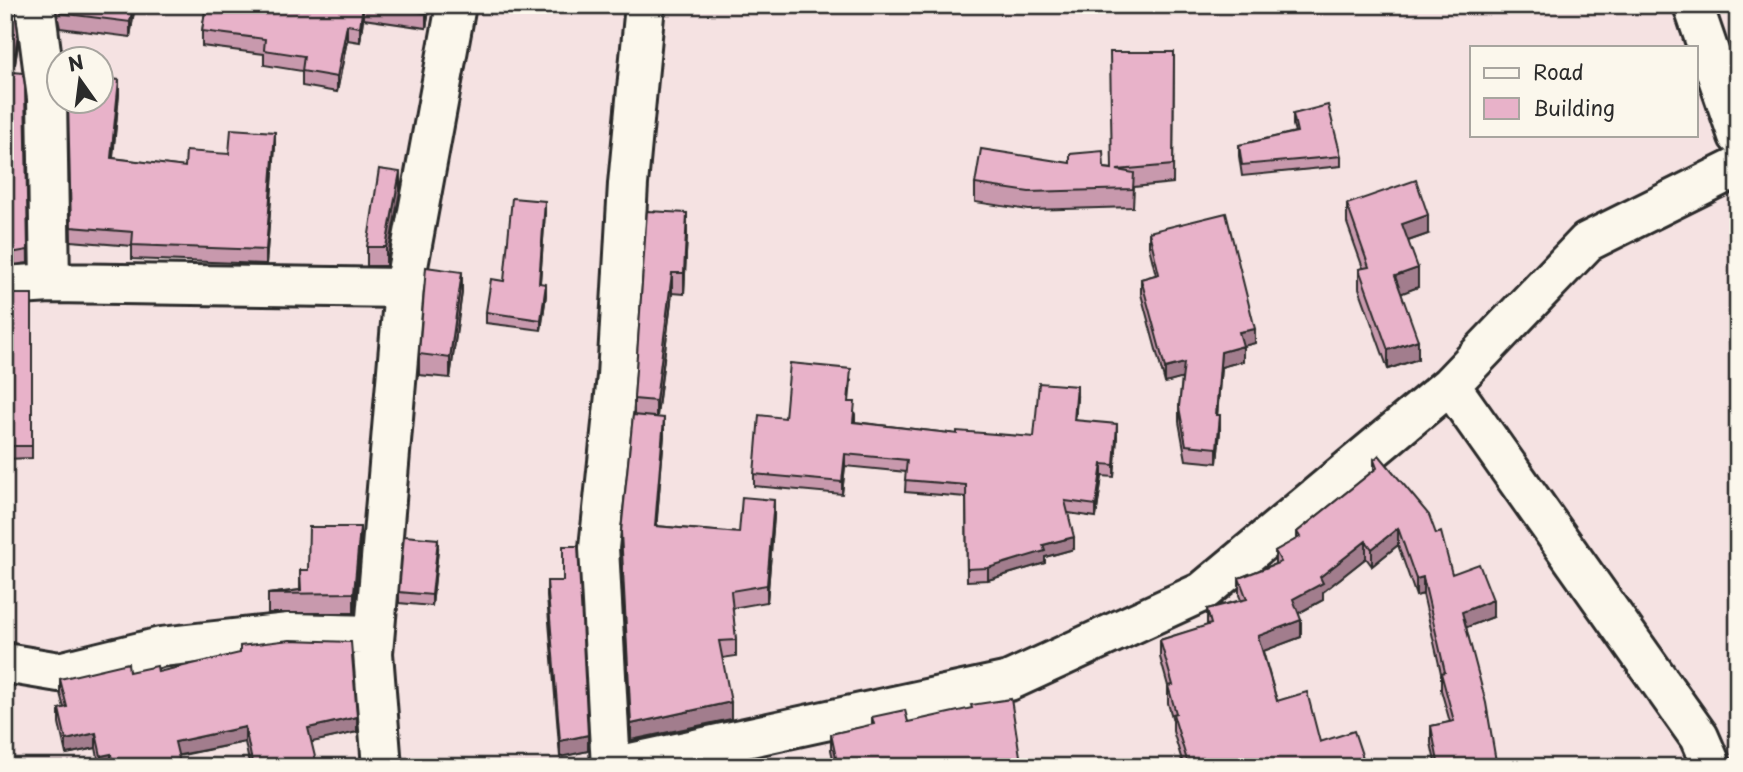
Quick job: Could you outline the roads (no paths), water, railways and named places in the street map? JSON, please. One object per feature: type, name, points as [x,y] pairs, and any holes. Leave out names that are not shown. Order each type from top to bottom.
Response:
[{"type":"street","points":[[35,5],[47,98],[50,283]]},
{"type":"street","points":[[382,767],[374,635],[404,288],[456,5]]},
{"type":"street","points":[[645,5],[628,184],[617,376],[600,548],[612,767],[1009,681],[1202,593],[1450,385],[1587,242],[1738,167]]},
{"type":"street","points":[[1693,5],[1738,135]]},
{"type":"street","points":[[5,286],[50,283],[404,288]]},
{"type":"street","points":[[1450,385],[1699,737],[1712,767]]},
{"type":"street","points":[[5,663],[60,672],[161,647],[289,633],[374,635]]}]
